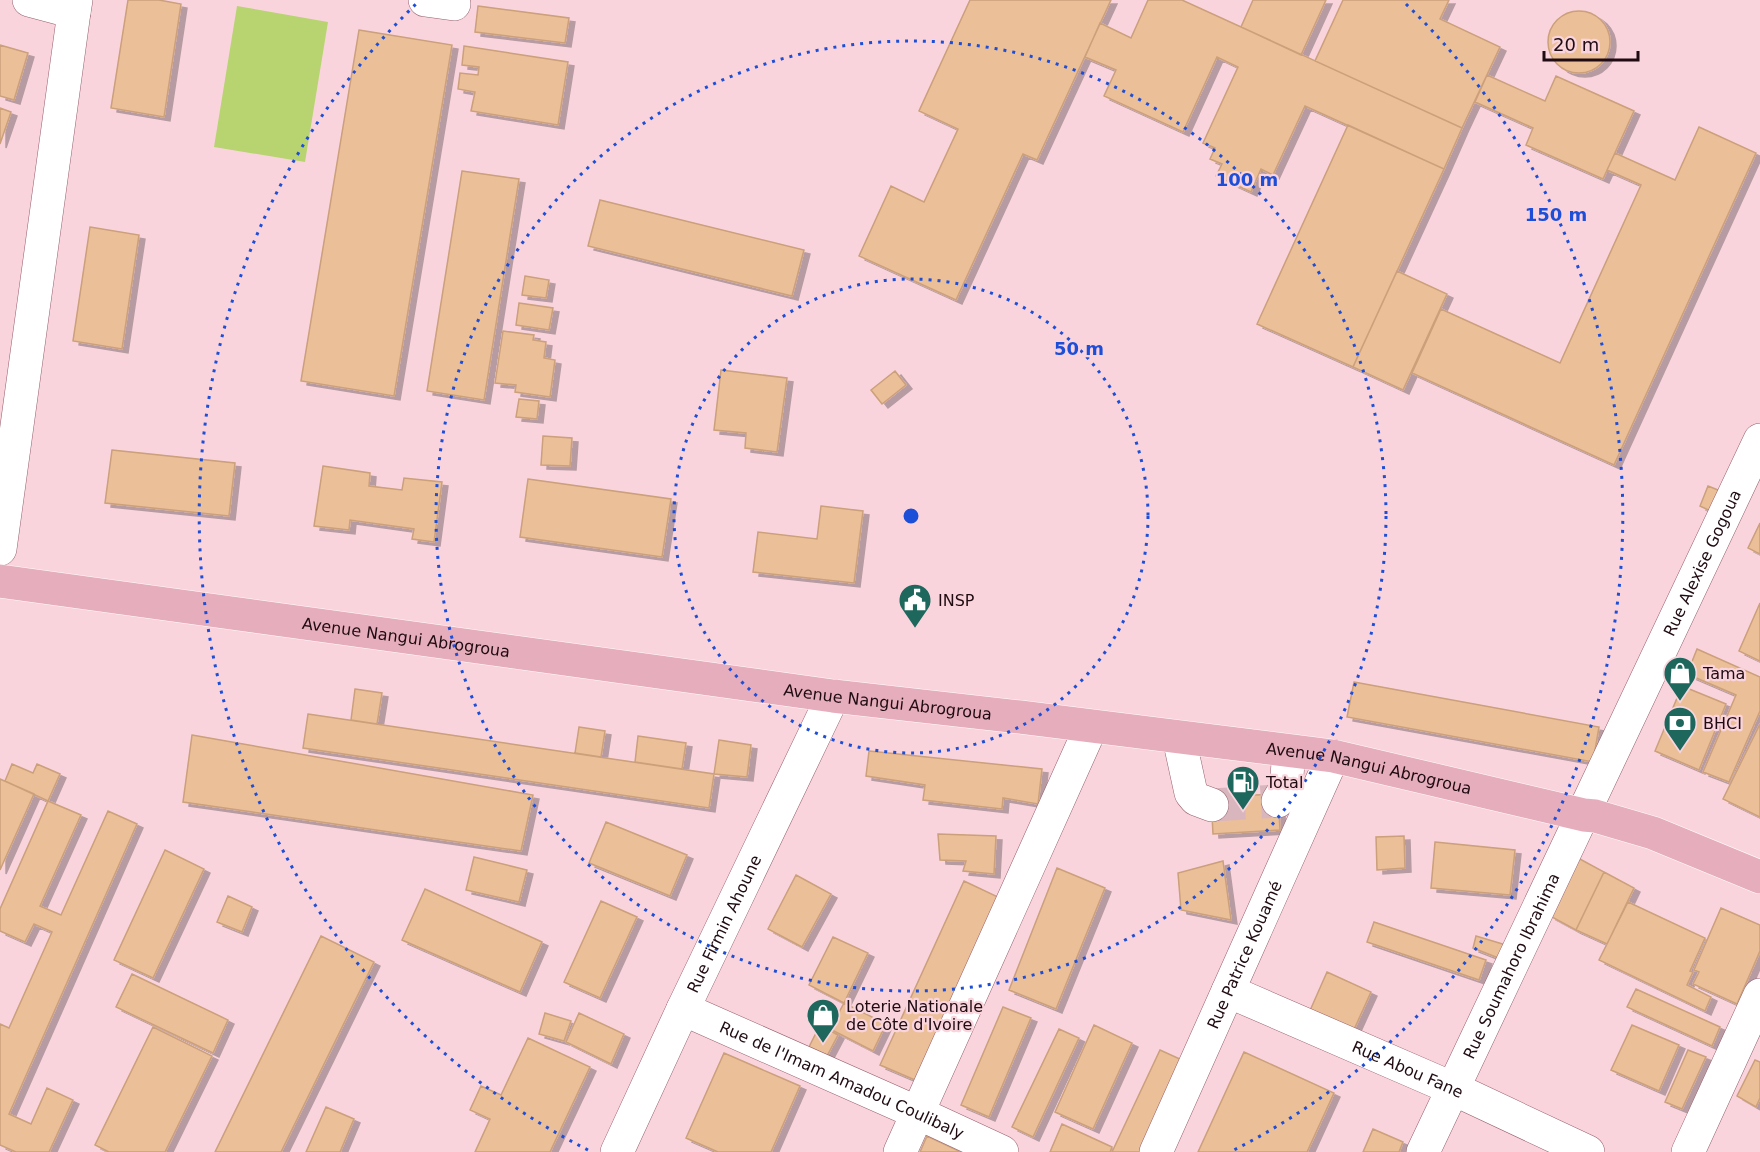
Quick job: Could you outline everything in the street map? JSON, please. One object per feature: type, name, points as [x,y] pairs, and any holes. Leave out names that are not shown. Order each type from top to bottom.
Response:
[{"type":"main road","name":"Avenue Nangui Abrogroua","points":[[0,581],[833,696],[1333,756],[1595,816],[1653,833],[1760,877]]},
{"type":"street","points":[[0,549],[75,6],[29,0]]},
{"type":"street","name":"Rue Alexise Gogoua","points":[[1584,815],[1760,440]]},
{"type":"street","name":"Rue Firmin Ahoune","points":[[617,1152],[833,696]]},
{"type":"street","points":[[900,1152],[1090,727]]},
{"type":"street","points":[[1179,738],[1191,793],[1196,799],[1212,805]]},
{"type":"street","points":[[1278,801],[1286,788],[1289,751]]},
{"type":"street","name":"Rue Patrice Kouamé","points":[[1156,1152],[1333,756]]},
{"type":"street","name":"Rue Soumahoro Ibrahima","points":[[1423,1152],[1584,815]]},
{"type":"street","name":"Rue Abou Fane","points":[[1228,991],[1454,1089],[1588,1152]]},
{"type":"street","points":[[1688,1152],[1760,995]]},
{"type":"street","name":"Rue de l'Imam Amadou Coulibaly","points":[[683,1009],[1002,1152]]},
{"type":"green space","points":[[237,6],[328,22],[305,162],[214,147]]},
{"type":"building","points":[[128,0],[159,0],[181,4],[164,117],[111,108]]},
{"type":"building","points":[[970,0],[1111,0],[1037,160],[1023,154],[956,300],[859,256],[891,186],[924,202],[958,129],[919,111]]},
{"type":"building","points":[[1148,0],[1182,0],[1462,128],[1444,169],[1305,106],[1273,175],[1261,169],[1251,192],[1216,176],[1222,164],[1210,159],[1215,148],[1203,143],[1238,67],[1217,57],[1183,132],[1104,96],[1116,70],[1085,57],[1100,23],[1131,38]]},
{"type":"building","points":[[1253,0],[1326,0],[1301,55],[1241,27]]},
{"type":"building","points":[[1343,0],[1449,0],[1440,19],[1500,47],[1462,128],[1315,61]]},
{"type":"building","points":[[478,6],[569,18],[565,43],[475,32]]},
{"type":"building","points":[[1579,11],[1601,20],[1610,42],[1601,64],[1579,73],[1557,64],[1548,42],[1557,20]]},
{"type":"building","points":[[359,30],[452,45],[394,396],[301,381]]},
{"type":"building","points":[[0,45],[28,53],[14,100],[0,96]]},
{"type":"building","points":[[464,46],[568,62],[558,125],[471,111],[475,92],[458,89],[460,73],[478,75],[479,67],[462,65]]},
{"type":"building","points":[[1487,75],[1545,101],[1556,76],[1634,111],[1603,179],[1526,145],[1533,128],[1475,102]]},
{"type":"building","points":[[0,108],[11,112],[0,144]]},
{"type":"building","points":[[1348,125],[1444,169],[1353,367],[1257,324]]},
{"type":"building","points":[[1699,127],[1756,153],[1614,465],[1412,373],[1441,309],[1560,363],[1641,185],[1607,170],[1615,153],[1675,180]]},
{"type":"building","points":[[462,171],[519,179],[484,400],[427,391]]},
{"type":"building","points":[[600,200],[804,250],[792,296],[588,246]]},
{"type":"building","points":[[90,227],[139,235],[122,349],[73,341]]},
{"type":"building","points":[[1397,271],[1447,294],[1403,390],[1353,367]]},
{"type":"building","points":[[525,276],[549,280],[546,298],[522,295]]},
{"type":"building","points":[[519,303],[553,308],[549,330],[516,325]]},
{"type":"building","points":[[503,331],[534,335],[533,340],[546,342],[544,358],[555,360],[550,397],[515,392],[516,385],[495,383]]},
{"type":"building","points":[[721,370],[787,378],[777,452],[745,448],[746,433],[714,430]]},
{"type":"building","points":[[895,371],[906,385],[882,404],[871,390]]},
{"type":"building","points":[[519,399],[539,401],[537,419],[516,417]]},
{"type":"building","points":[[543,436],[572,438],[570,466],[541,465]]},
{"type":"building","points":[[112,450],[235,463],[229,516],[105,503]]},
{"type":"building","points":[[323,466],[370,473],[369,486],[402,490],[404,478],[442,482],[434,542],[412,539],[414,529],[350,520],[349,530],[314,526]]},
{"type":"building","points":[[528,479],[671,499],[662,557],[520,537]]},
{"type":"building","points":[[1708,486],[1728,494],[1719,515],[1700,506]]},
{"type":"building","points":[[821,506],[863,511],[854,583],[753,572],[758,532],[817,539]]},
{"type":"building","points":[[1760,523],[1760,554],[1748,548]]},
{"type":"building","points":[[1760,603],[1760,661],[1739,651]]},
{"type":"building","points":[[1697,649],[1760,677],[1760,711],[1729,782],[1703,772],[1736,695],[1687,674]]},
{"type":"building","points":[[1354,682],[1599,727],[1593,762],[1347,717]]},
{"type":"building","points":[[1682,686],[1726,704],[1699,770],[1655,751]]},
{"type":"building","points":[[355,689],[382,693],[377,724],[351,720]]},
{"type":"building","points":[[308,714],[714,774],[709,808],[303,748]]},
{"type":"building","points":[[1760,724],[1760,817],[1723,799]]},
{"type":"building","points":[[579,727],[605,731],[601,757],[575,753]]},
{"type":"building","points":[[192,735],[533,795],[521,851],[183,802]]},
{"type":"building","points":[[638,736],[686,743],[682,769],[635,762]]},
{"type":"building","points":[[719,740],[751,745],[747,777],[714,774]]},
{"type":"building","points":[[869,751],[1042,769],[1038,804],[1003,798],[1002,809],[923,800],[925,785],[866,776]]},
{"type":"building","points":[[12,764],[33,773],[37,764],[60,774],[48,801],[5,781]]},
{"type":"building","points":[[0,779],[34,794],[0,870]]},
{"type":"building","points":[[1278,794],[1280,830],[1213,834],[1211,797]]},
{"type":"building","points":[[48,801],[81,815],[40,906],[61,915],[108,811],[137,824],[9,1114],[31,1124],[47,1088],[73,1100],[49,1152],[16,1152],[0,1145],[0,1024],[9,1028],[52,932],[34,924],[25,942],[0,931],[0,909]]},
{"type":"building","points":[[606,822],[687,855],[670,896],[589,863]]},
{"type":"building","points":[[938,834],[996,836],[994,874],[963,871],[966,861],[940,860]]},
{"type":"building","points":[[1404,836],[1405,868],[1377,870],[1376,837]]},
{"type":"building","points":[[1435,842],[1515,850],[1510,895],[1431,888]]},
{"type":"building","points":[[165,850],[204,869],[153,978],[114,960]]},
{"type":"building","points":[[474,857],[527,870],[519,902],[466,890]]},
{"type":"building","points":[[1578,858],[1604,872],[1576,930],[1550,916]]},
{"type":"building","points":[[1223,861],[1231,920],[1181,910],[1178,873]]},
{"type":"building","points":[[1057,868],[1105,888],[1056,1009],[1009,990]]},
{"type":"building","points":[[1604,872],[1634,888],[1607,944],[1576,930]]},
{"type":"building","points":[[796,875],[831,894],[802,947],[768,929]]},
{"type":"building","points":[[964,881],[998,897],[915,1080],[880,1065]]},
{"type":"building","points":[[425,889],[542,942],[520,992],[402,940]]},
{"type":"building","points":[[228,896],[252,907],[242,932],[217,922]]},
{"type":"building","points":[[601,901],[637,917],[600,998],[564,982]]},
{"type":"building","points":[[1628,902],[1705,938],[1690,971],[1693,972],[1687,985],[1711,997],[1705,1011],[1599,960]]},
{"type":"building","points":[[1721,908],[1760,925],[1760,951],[1737,1004],[1693,984],[1699,972],[1694,970]]},
{"type":"building","points":[[1374,922],[1486,960],[1479,980],[1367,942]]},
{"type":"building","points":[[321,936],[374,962],[281,1152],[215,1152]]},
{"type":"building","points":[[1476,936],[1506,945],[1501,959],[1473,948]]},
{"type":"building","points":[[833,937],[868,953],[844,1003],[809,985]]},
{"type":"building","points":[[1327,972],[1371,992],[1352,1034],[1308,1015]]},
{"type":"building","points":[[132,974],[228,1020],[213,1053],[116,1007]]},
{"type":"building","points":[[1636,989],[1720,1027],[1712,1046],[1627,1007]]},
{"type":"building","points":[[844,1003],[886,1024],[873,1051],[830,1029]]},
{"type":"building","points":[[1003,1007],[1031,1018],[989,1117],[961,1105]]},
{"type":"building","points":[[545,1013],[571,1021],[564,1041],[539,1034]]},
{"type":"building","points":[[579,1013],[624,1034],[611,1064],[566,1042]]},
{"type":"building","points":[[820,1025],[838,1035],[827,1056],[809,1047]]},
{"type":"building","points":[[1094,1025],[1132,1043],[1093,1129],[1055,1112]]},
{"type":"building","points":[[1632,1025],[1679,1045],[1659,1091],[1611,1070]]},
{"type":"building","points":[[153,1027],[212,1056],[165,1152],[109,1152],[95,1145]]},
{"type":"building","points":[[1059,1029],[1079,1038],[1033,1137],[1012,1127]]},
{"type":"building","points":[[528,1038],[590,1067],[550,1152],[475,1152],[490,1119],[470,1110],[481,1086],[501,1095]]},
{"type":"building","points":[[1160,1050],[1191,1064],[1149,1152],[1112,1152]]},
{"type":"building","points":[[1688,1050],[1706,1057],[1682,1109],[1665,1102]]},
{"type":"building","points":[[1244,1052],[1334,1093],[1307,1152],[1198,1152]]},
{"type":"building","points":[[724,1053],[800,1086],[771,1152],[718,1152],[686,1138]]},
{"type":"building","points":[[1755,1060],[1760,1062],[1760,1098],[1756,1107],[1737,1096]]},
{"type":"building","points":[[326,1107],[354,1119],[340,1152],[306,1152]]},
{"type":"building","points":[[1062,1124],[1112,1147],[1110,1152],[1050,1152]]},
{"type":"building","points":[[1373,1129],[1403,1142],[1399,1152],[1363,1152]]},
{"type":"building","points":[[927,1136],[961,1152],[920,1152]]},
{"type":"tunnel","points":[[1212,805],[1278,801]]},
{"type":"place","name":"INSP","points":[[915,629]]},
{"type":"place","name":"Tama","points":[[1680,702]]},
{"type":"place","name":"BHCI","points":[[1680,752]]},
{"type":"place","name":"Total","points":[[1243,811]]},
{"type":"place","name":"Loterie Nationale de Côte d'Ivoire","points":[[823,1044]]}]
